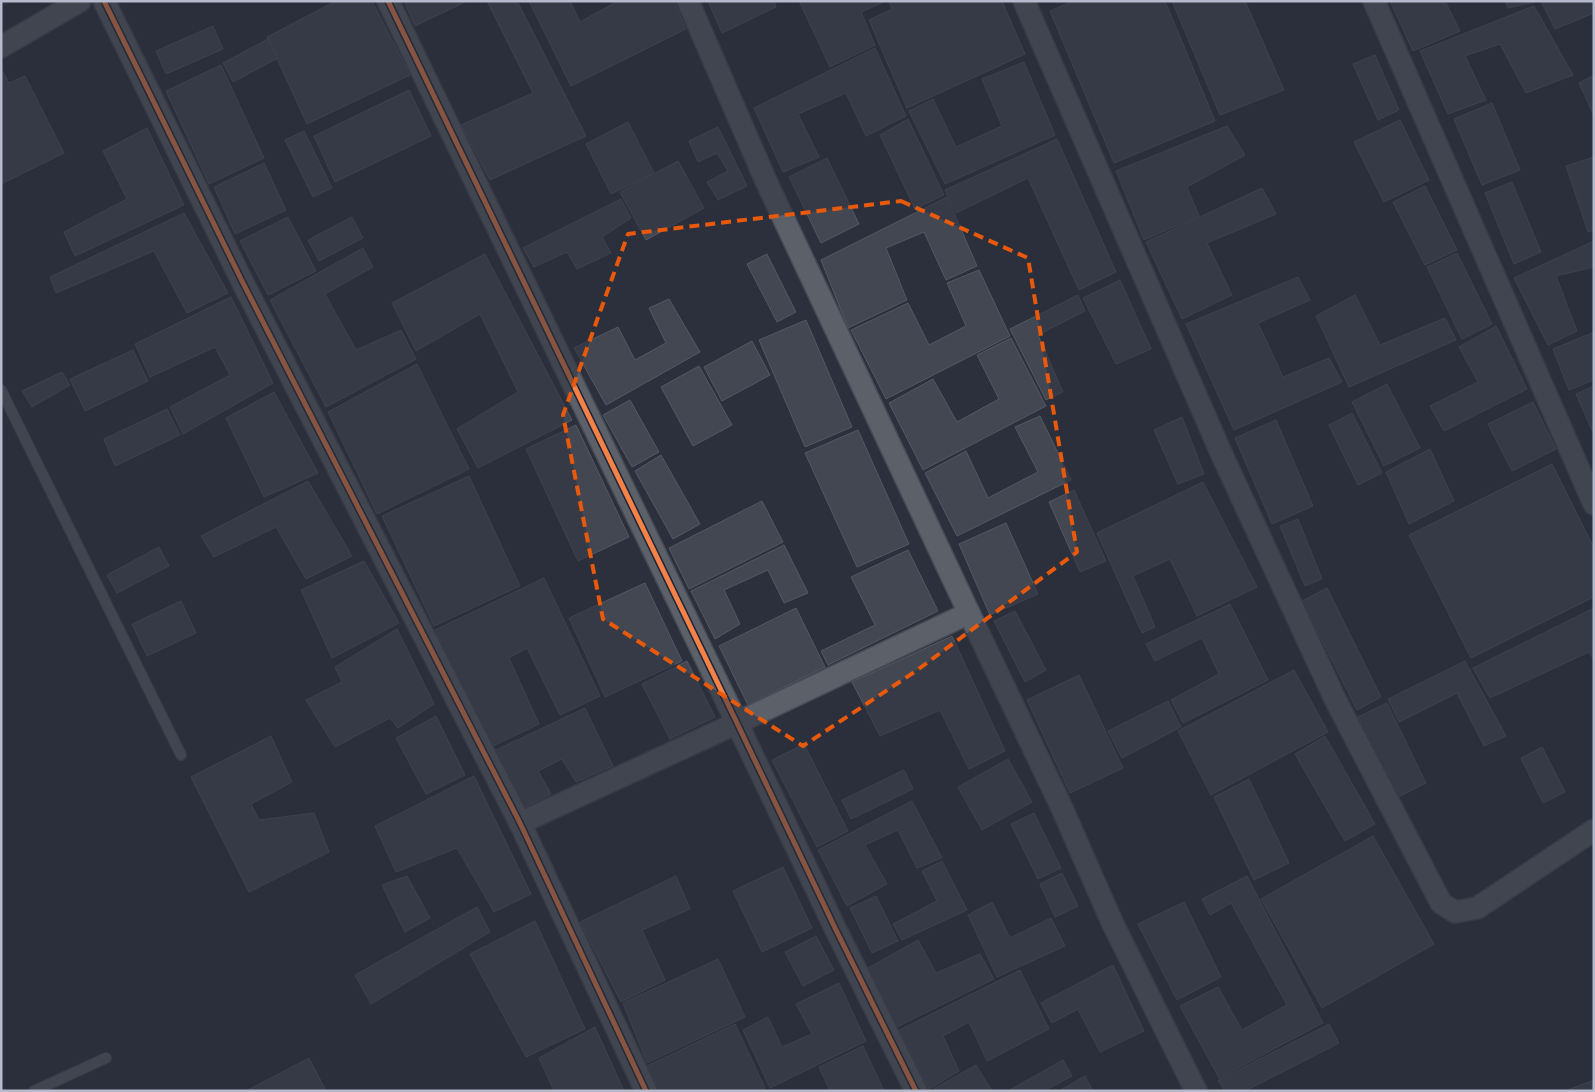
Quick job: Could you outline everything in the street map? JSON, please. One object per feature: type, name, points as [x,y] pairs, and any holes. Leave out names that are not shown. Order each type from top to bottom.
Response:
[{"type":"street","points":[[1,47],[80,1]]},
{"type":"street","points":[[104,1],[243,284],[520,823],[646,1091]]},
{"type":"street","points":[[388,1],[836,930],[916,1091]]},
{"type":"street","points":[[688,1],[770,190],[1062,806],[1112,922],[1196,1091]]},
{"type":"street","points":[[1024,1],[1235,482],[1335,699],[1441,903],[1455,912],[1477,908],[1594,830]]},
{"type":"street","points":[[1374,1],[1594,504]]},
{"type":"street","points":[[520,823],[969,613]]},
{"type":"lane","points":[[1,390],[181,755]]},
{"type":"lane","points":[[34,1091],[106,1058]]},
{"type":"highlighted area","points":[[901,201],[1028,258],[1077,552],[916,671],[803,746],[603,619],[563,415],[628,234]]},
{"type":"building","points":[[336,1],[372,1],[410,75],[307,124],[267,37]]},
{"type":"building","points":[[404,1],[467,1],[415,26]]},
{"type":"building","points":[[487,1],[517,1],[586,136],[490,180],[461,125],[533,93]]},
{"type":"building","points":[[529,1],[570,1],[580,22],[618,1],[674,1],[686,29],[571,86]]},
{"type":"building","points":[[708,1],[774,1],[776,7],[722,33]]},
{"type":"building","points":[[799,1],[886,1],[861,12],[875,45],[830,67]]},
{"type":"building","points":[[889,1],[1002,1],[1025,54],[907,108],[869,20],[892,9]]},
{"type":"building","points":[[1073,1],[1165,1],[1215,121],[1114,163],[1050,11]]},
{"type":"building","points":[[1172,1],[1245,1],[1284,90],[1220,115]]},
{"type":"building","points":[[1390,1],[1445,1],[1460,31],[1413,51]]},
{"type":"building","points":[[1505,1],[1535,1],[1535,2],[1508,8]]},
{"type":"building","points":[[1547,1],[1594,1],[1594,13],[1555,29],[1542,3]]},
{"type":"building","points":[[1534,6],[1573,75],[1526,93],[1500,44],[1465,56],[1486,100],[1448,114],[1420,51]]},
{"type":"building","points":[[213,26],[223,49],[166,74],[156,51]]},
{"type":"building","points":[[268,39],[278,58],[233,82],[223,63]]},
{"type":"building","points":[[875,48],[906,116],[866,136],[846,93],[798,114],[819,157],[783,172],[754,108]]},
{"type":"building","points":[[1375,55],[1399,110],[1378,120],[1353,64]]},
{"type":"building","points":[[1024,62],[1055,135],[945,184],[909,111],[933,99],[956,147],[1002,126],[982,79]]},
{"type":"building","points":[[221,65],[264,158],[209,184],[166,91]]},
{"type":"building","points":[[1,69],[9,83],[25,76],[64,153],[1,184]]},
{"type":"building","points":[[1594,75],[1594,116],[1579,83]]},
{"type":"building","points":[[409,90],[431,136],[335,182],[314,136]]},
{"type":"building","points":[[1492,103],[1520,170],[1482,185],[1454,119]]},
{"type":"building","points":[[908,119],[944,195],[915,209],[880,135]]},
{"type":"building","points":[[1400,120],[1429,180],[1384,202],[1354,142]]},
{"type":"building","points":[[628,122],[654,173],[611,194],[586,144]]},
{"type":"building","points":[[1227,126],[1245,155],[1187,187],[1199,216],[1144,240],[1116,171]]},
{"type":"building","points":[[718,127],[747,186],[718,200],[707,182],[728,171],[717,153],[698,162],[689,141]]},
{"type":"building","points":[[147,128],[184,205],[75,256],[64,232],[127,199],[103,151]]},
{"type":"building","points":[[304,131],[332,188],[313,197],[285,140]]},
{"type":"building","points":[[1057,139],[1116,272],[1079,290],[1028,178],[956,213],[945,190]]},
{"type":"building","points":[[1594,157],[1594,230],[1588,232],[1566,166]]},
{"type":"building","points":[[827,158],[859,224],[821,243],[789,177]]},
{"type":"building","points":[[678,161],[704,208],[646,240],[620,192]]},
{"type":"building","points":[[264,163],[286,210],[235,234],[214,187]]},
{"type":"building","points":[[1512,182],[1541,252],[1514,264],[1485,193]]},
{"type":"building","points":[[1425,186],[1457,250],[1425,265],[1393,202]]},
{"type":"building","points":[[1262,188],[1276,214],[1207,243],[1232,295],[1182,319],[1146,242]]},
{"type":"building","points":[[947,197],[977,266],[946,280],[924,232],[886,248],[907,300],[848,328],[821,260]]},
{"type":"building","points":[[621,199],[631,218],[602,237],[611,253],[577,269],[567,252],[534,267],[523,248]]},
{"type":"building","points":[[184,213],[228,293],[187,313],[154,251],[56,293],[50,277]]},
{"type":"building","points":[[288,217],[316,271],[268,295],[240,241]]},
{"type":"building","points":[[352,217],[363,238],[319,261],[308,240]]},
{"type":"building","points":[[1594,241],[1594,267],[1556,276],[1577,331],[1548,345],[1514,278]]},
{"type":"building","points":[[363,248],[373,267],[325,294],[356,350],[401,330],[416,359],[326,407],[270,300]]},
{"type":"building","points":[[1457,253],[1492,324],[1462,339],[1427,267]]},
{"type":"building","points":[[485,254],[572,420],[478,468],[457,429],[518,392],[480,314],[416,351],[392,303]]},
{"type":"building","points":[[767,254],[796,312],[777,322],[747,264]]},
{"type":"building","points":[[979,270],[1010,336],[886,399],[851,330],[908,303],[929,345],[966,326],[947,283]]},
{"type":"building","points":[[1298,277],[1310,300],[1258,323],[1283,377],[1329,358],[1342,382],[1234,430],[1186,324]]},
{"type":"building","points":[[1120,280],[1151,349],[1116,364],[1083,298]]},
{"type":"building","points":[[1078,295],[1085,311],[1038,335],[1063,392],[1046,400],[1010,329]]},
{"type":"building","points":[[1355,295],[1380,345],[1445,318],[1456,340],[1349,387],[1316,316]]},
{"type":"building","points":[[231,297],[273,383],[183,434],[170,407],[230,375],[215,347],[150,377],[135,344]]},
{"type":"building","points":[[669,299],[700,352],[606,405],[574,348],[618,327],[635,360],[666,343],[649,308]]},
{"type":"building","points":[[806,320],[852,427],[805,447],[759,340]]},
{"type":"building","points":[[1496,326],[1527,389],[1444,431],[1430,406],[1478,382],[1459,347]]},
{"type":"building","points":[[1592,333],[1594,337],[1594,380],[1569,390],[1553,349]]},
{"type":"building","points":[[1011,338],[1046,406],[923,470],[889,403],[933,379],[957,422],[999,399],[977,355]]},
{"type":"building","points":[[752,341],[770,375],[722,401],[704,367]]},
{"type":"building","points":[[133,350],[148,381],[85,411],[70,379]]},
{"type":"building","points":[[417,364],[469,469],[377,514],[328,412]]},
{"type":"building","points":[[699,366],[732,425],[693,446],[661,387]]},
{"type":"building","points":[[62,372],[70,385],[32,407],[22,391]]},
{"type":"building","points":[[1387,384],[1420,448],[1384,466],[1352,402]]},
{"type":"building","points":[[1594,386],[1594,435],[1576,394]]},
{"type":"building","points":[[274,392],[318,473],[264,497],[226,418]]},
{"type":"building","points":[[630,400],[659,452],[632,467],[603,415]]},
{"type":"building","points":[[1533,402],[1556,449],[1512,471],[1488,424]]},
{"type":"building","points":[[167,409],[180,435],[115,466],[104,439]]},
{"type":"building","points":[[1352,413],[1382,473],[1358,485],[1329,425]]},
{"type":"building","points":[[1040,416],[1071,480],[957,536],[925,473],[966,451],[988,498],[1038,472],[1015,427]]},
{"type":"building","points":[[1182,417],[1204,474],[1178,484],[1154,430]]},
{"type":"building","points":[[1276,420],[1313,506],[1272,524],[1235,438]]},
{"type":"building","points":[[576,425],[629,537],[578,561],[526,449]]},
{"type":"building","points":[[858,430],[909,544],[857,567],[805,453]]},
{"type":"building","points":[[1430,449],[1454,501],[1409,524],[1386,472]]},
{"type":"building","points":[[661,455],[700,524],[673,539],[635,471]]},
{"type":"building","points":[[1552,464],[1594,548],[1594,597],[1471,658],[1409,535]]},
{"type":"building","points":[[469,476],[520,586],[434,626],[382,516]]},
{"type":"building","points":[[308,481],[352,556],[306,579],[276,527],[214,557],[201,536]]},
{"type":"building","points":[[1203,482],[1257,587],[1197,616],[1170,559],[1133,576],[1155,627],[1142,633],[1097,533]]},
{"type":"building","points":[[1074,490],[1106,561],[1080,572],[1049,502]]},
{"type":"building","points":[[762,501],[783,542],[689,589],[669,548]]},
{"type":"building","points":[[1298,519],[1322,579],[1305,586],[1280,526]]},
{"type":"building","points":[[1006,523],[1038,594],[990,615],[959,544]]},
{"type":"building","points":[[784,545],[808,593],[784,603],[768,570],[724,590],[740,624],[715,639],[691,591]]},
{"type":"building","points":[[159,547],[169,566],[117,593],[107,575]]},
{"type":"building","points":[[908,550],[938,611],[828,665],[821,651],[875,625],[851,577]]},
{"type":"building","points":[[364,561],[399,623],[332,658],[301,590]]},
{"type":"building","points":[[544,578],[600,696],[560,715],[527,648],[509,658],[539,724],[491,747],[435,630]]},
{"type":"building","points":[[645,583],[682,661],[605,697],[569,618]]},
{"type":"building","points":[[1327,588],[1381,697],[1357,710],[1302,601]]},
{"type":"building","points":[[181,601],[196,633],[147,656],[132,624]]},
{"type":"building","points":[[1230,604],[1268,680],[1183,723],[1171,700],[1219,674],[1202,638],[1155,661],[1146,644]]},
{"type":"building","points":[[796,608],[825,667],[748,705],[719,646]]},
{"type":"building","points":[[1594,608],[1594,660],[1589,652],[1490,698],[1473,668]]},
{"type":"building","points":[[1015,611],[1046,670],[1025,682],[994,621]]},
{"type":"building","points":[[397,629],[434,704],[398,728],[390,718],[335,747],[306,700],[342,682],[335,667]]},
{"type":"building","points":[[952,636],[1005,751],[969,769],[940,710],[880,736],[852,682]]},
{"type":"building","points":[[687,661],[715,717],[670,739],[642,684]]},
{"type":"building","points":[[1465,661],[1506,736],[1484,746],[1457,693],[1399,722],[1388,699]]},
{"type":"building","points":[[1294,670],[1328,732],[1211,795],[1178,731]]},
{"type":"building","points":[[1079,675],[1123,768],[1070,793],[1027,700]]},
{"type":"building","points":[[1168,701],[1181,727],[1122,758],[1108,731]]},
{"type":"building","points":[[1387,703],[1426,783],[1396,798],[1358,717]]},
{"type":"building","points":[[585,708],[613,766],[576,782],[562,759],[538,771],[551,794],[521,809],[494,751]]},
{"type":"building","points":[[436,716],[465,775],[426,794],[396,738]]},
{"type":"building","points":[[271,736],[292,782],[251,804],[259,820],[314,813],[329,852],[249,892],[191,777]]},
{"type":"building","points":[[1325,736],[1375,824],[1345,841],[1295,754]]},
{"type":"building","points":[[804,744],[848,831],[817,847],[772,760]]},
{"type":"building","points":[[1542,747],[1565,792],[1543,803],[1521,758]]},
{"type":"building","points":[[1008,759],[1032,802],[982,830],[958,787]]},
{"type":"building","points":[[904,770],[913,789],[851,819],[842,800]]},
{"type":"building","points":[[474,776],[531,894],[494,912],[457,848],[396,872],[375,826]]},
{"type":"building","points":[[1249,779],[1289,863],[1254,880],[1214,797]]},
{"type":"building","points":[[912,801],[942,858],[917,868],[898,830],[865,845],[887,884],[847,906],[818,850]]},
{"type":"building","points":[[1034,813],[1061,868],[1038,879],[1011,824]]},
{"type":"building","points":[[1373,836],[1434,944],[1322,1008],[1261,899]]},
{"type":"building","points":[[942,861],[967,910],[902,940],[893,924],[937,901],[922,871]]},
{"type":"building","points":[[783,867],[812,928],[762,952],[733,891]]},
{"type":"building","points":[[1062,873],[1078,906],[1055,917],[1040,884]]},
{"type":"building","points":[[407,876],[430,918],[405,932],[382,885]]},
{"type":"building","points":[[676,876],[690,909],[642,930],[665,980],[621,1002],[580,922]]},
{"type":"building","points":[[1247,876],[1323,1023],[1219,1078],[1180,1006],[1218,987],[1242,1030],[1287,1005],[1231,903],[1210,915],[1202,899]]},
{"type":"building","points":[[876,896],[898,941],[872,953],[850,908]]},
{"type":"building","points":[[992,902],[1010,938],[1051,918],[1065,946],[997,977],[968,915]]},
{"type":"building","points":[[1184,902],[1221,977],[1177,1000],[1138,924]]},
{"type":"building","points":[[477,907],[490,932],[371,1004],[355,975]]},
{"type":"building","points":[[535,921],[585,1029],[526,1057],[470,954]]},
{"type":"building","points":[[816,936],[834,970],[803,986],[785,952]]},
{"type":"building","points":[[918,940],[936,973],[980,954],[994,979],[897,1027],[868,968]]},
{"type":"building","points":[[718,959],[745,1017],[647,1063],[623,1003]]},
{"type":"building","points":[[1113,965],[1144,1031],[1100,1052],[1078,1009],[1052,1023],[1041,1003]]},
{"type":"building","points":[[1020,970],[1049,1029],[987,1061],[969,1022],[943,1036],[959,1071],[929,1089],[899,1030]]},
{"type":"building","points":[[839,983],[866,1041],[770,1088],[743,1030],[768,1017],[782,1047],[812,1034],[796,1004]]},
{"type":"building","points":[[735,1024],[765,1088],[760,1091],[659,1091],[647,1066]]},
{"type":"building","points":[[1329,1024],[1339,1043],[1245,1091],[1225,1091],[1218,1080]]},
{"type":"building","points":[[595,1027],[624,1091],[554,1091],[539,1058]]},
{"type":"building","points":[[863,1046],[884,1091],[830,1091],[819,1067]]},
{"type":"building","points":[[309,1058],[326,1091],[246,1091]]},
{"type":"building","points":[[1063,1060],[1072,1076],[1044,1091],[1008,1091]]},
{"type":"building","points":[[976,1065],[992,1091],[936,1091],[935,1088]]},
{"type":"building","points":[[1085,1076],[1093,1091],[1059,1091]]},
{"type":"building","points":[[1594,1080],[1594,1091],[1565,1091]]},
{"type":"cycle path","points":[[104,1],[243,283],[520,823],[646,1091]]},
{"type":"cycle path","points":[[388,1],[836,930],[916,1091]]}]
